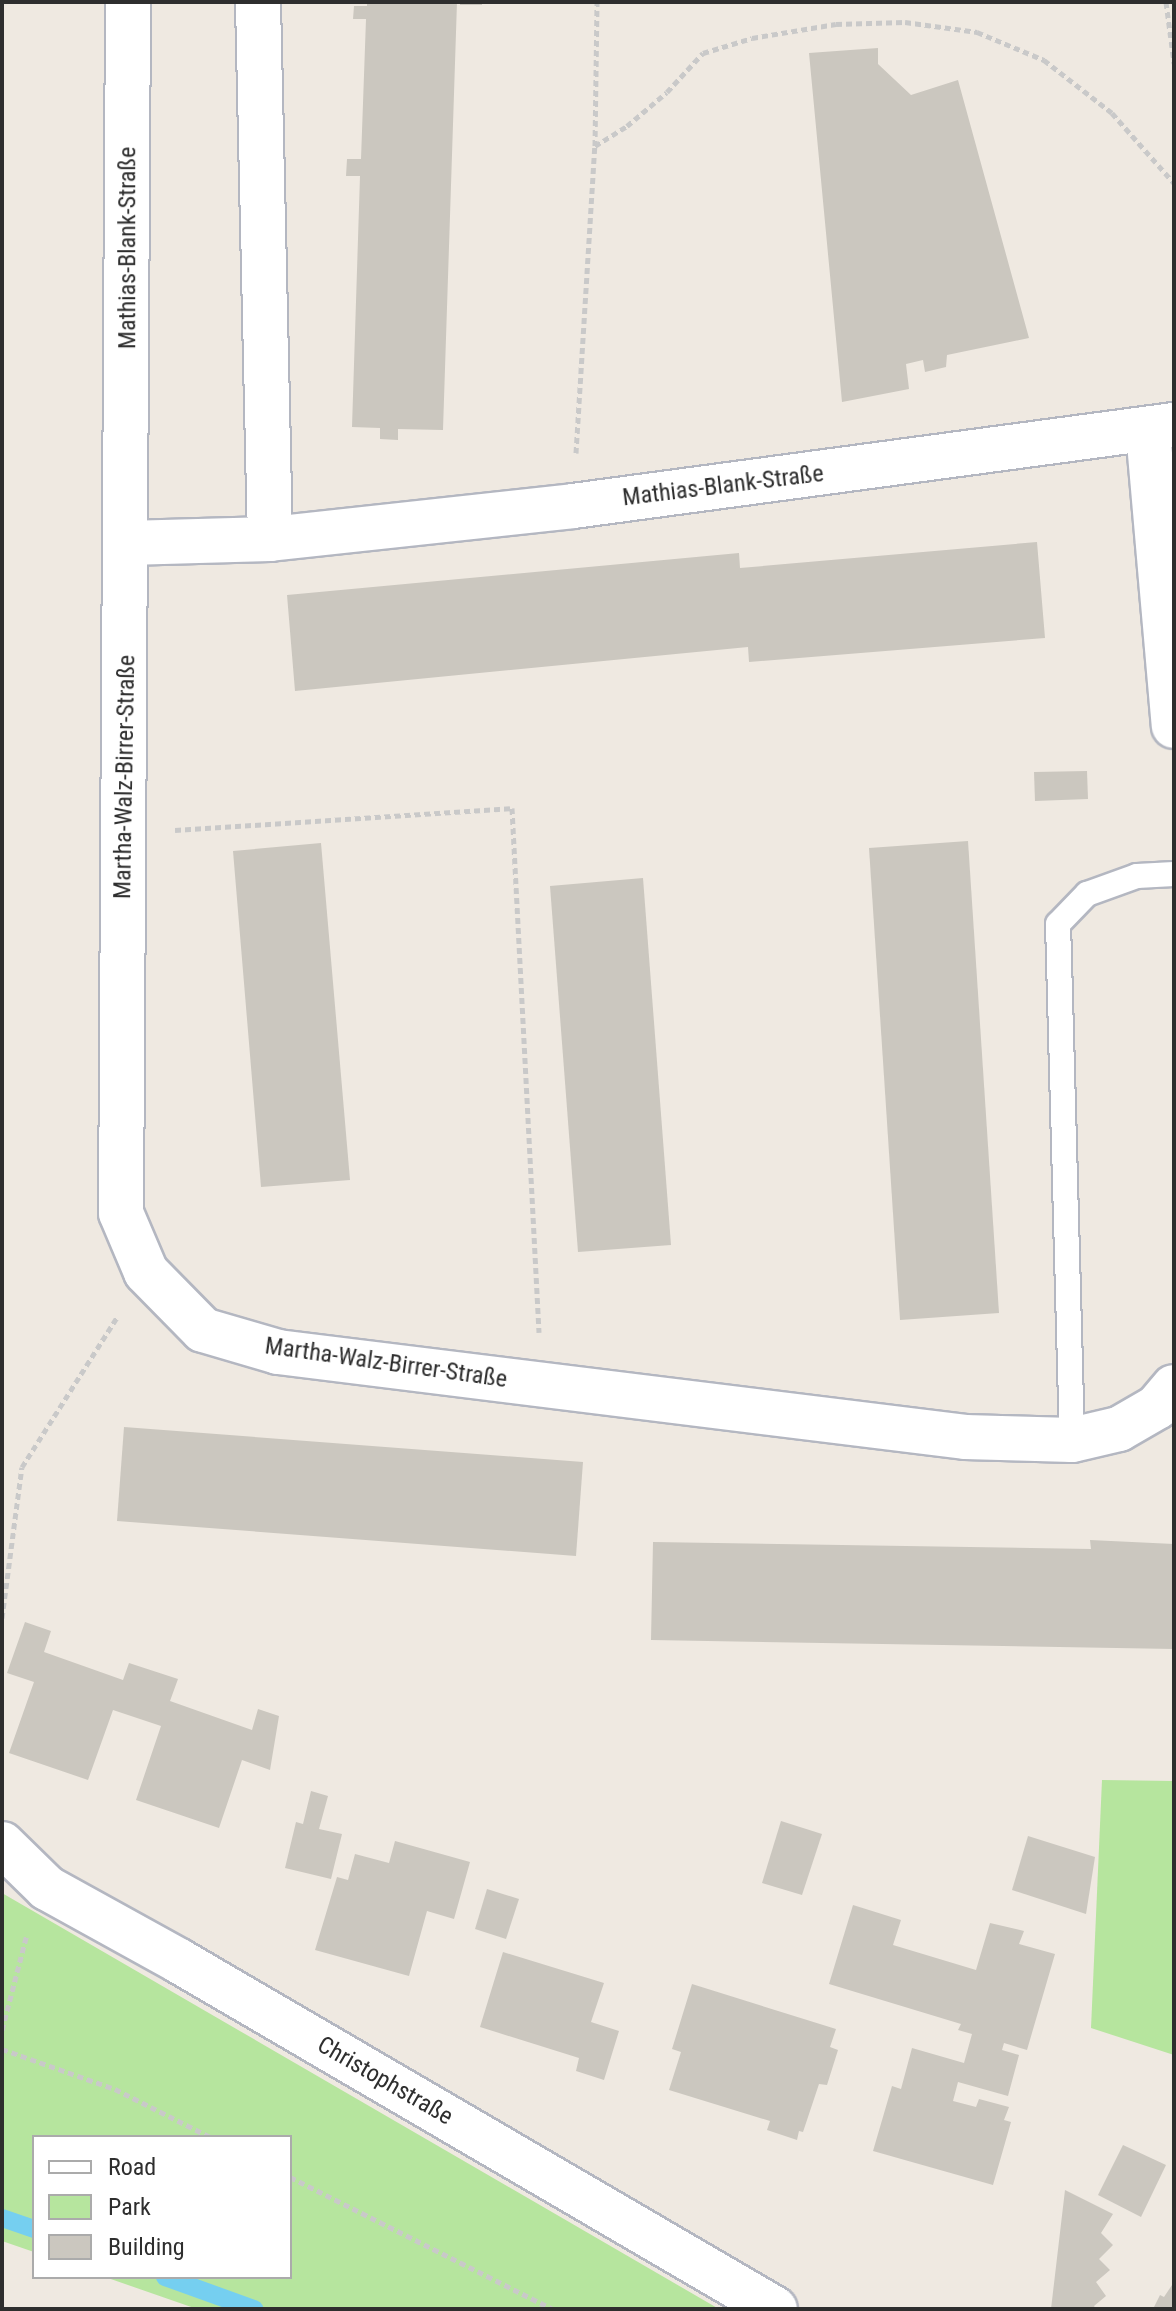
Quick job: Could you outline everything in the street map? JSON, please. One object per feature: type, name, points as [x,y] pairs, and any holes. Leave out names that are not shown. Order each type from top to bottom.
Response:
[{"type":"street","name":"Mathias-Blank-Straße","points":[[128,2],[127,543],[270,539],[573,506],[1161,428]]},
{"type":"street","points":[[258,2],[270,539]]},
{"type":"street","points":[[1161,428],[1174,726]]},
{"type":"street","name":"Martha-Walz-Birrer-Straße","points":[[127,543],[121,1213],[146,1272],[203,1330],[278,1352],[965,1437],[1072,1440],[1119,1429],[1157,1407],[1174,1387]]},
{"type":"street","name":"Christophstraße","points":[[2,1844],[47,1888],[179,1961],[775,2309]]},
{"type":"lane","points":[[1072,1440],[1058,924],[1087,894],[1137,876],[1174,874]]},
{"type":"path","points":[[573,506],[595,146],[597,2]]},
{"type":"path","points":[[1166,2],[1174,63]]},
{"type":"path","points":[[595,146],[627,126],[667,92],[703,53],[752,38],[836,24],[905,22],[977,32],[1044,60],[1112,113],[1174,183]]},
{"type":"path","points":[[124,833],[512,808],[542,1385]]},
{"type":"path","points":[[2,1618],[22,1467],[146,1272]]},
{"type":"path","points":[[2,2030],[29,1929]]},
{"type":"path","points":[[2,2049],[115,2089],[206,2135]]},
{"type":"path","points":[[292,2178],[553,2309]]},
{"type":"green space","points":[[1102,1780],[1174,1781],[1174,2055],[1091,2028]]},
{"type":"green space","points":[[2,1893],[719,2309],[197,2309],[111,2279],[292,2279],[292,2135],[32,2135],[32,2251],[2,2241]]},
{"type":"building","points":[[367,2],[457,2],[443,430],[398,429],[398,440],[380,439],[380,428],[352,427],[360,176],[346,176],[347,159],[361,159],[366,19],[353,19],[354,6],[367,6]]},
{"type":"building","points":[[460,2],[482,2],[482,5],[460,5]]},
{"type":"building","points":[[878,48],[878,64],[911,95],[958,80],[1029,338],[947,355],[946,367],[925,372],[923,360],[906,364],[909,389],[842,402],[809,53]]},
{"type":"building","points":[[1037,542],[1045,638],[749,662],[748,647],[295,691],[287,595],[739,553],[740,568]]},
{"type":"building","points":[[1087,771],[1088,799],[1035,801],[1034,772]]},
{"type":"building","points":[[968,841],[999,1313],[900,1320],[869,848]]},
{"type":"building","points":[[321,843],[350,1180],[261,1187],[233,851]]},
{"type":"building","points":[[643,878],[671,1245],[578,1252],[550,886]]},
{"type":"building","points":[[124,1427],[583,1462],[576,1556],[117,1521]]},
{"type":"building","points":[[1090,1540],[1174,1544],[1174,1649],[651,1640],[653,1542],[1091,1549]]},
{"type":"building","points":[[25,1622],[51,1631],[44,1652],[123,1680],[129,1663],[178,1679],[170,1701],[252,1730],[258,1709],[279,1716],[270,1770],[242,1760],[219,1828],[136,1800],[161,1726],[113,1710],[88,1780],[9,1753],[34,1682],[7,1673]]},
{"type":"building","points":[[311,1791],[328,1796],[319,1829],[342,1834],[331,1879],[285,1868],[296,1822],[303,1824]]},
{"type":"building","points":[[781,1821],[822,1834],[802,1895],[762,1883]]},
{"type":"building","points":[[1028,1836],[1095,1857],[1086,1914],[1012,1890]]},
{"type":"building","points":[[395,1841],[470,1862],[454,1919],[427,1911],[409,1976],[315,1950],[337,1877],[348,1880],[355,1854],[389,1863]]},
{"type":"building","points":[[487,1889],[519,1899],[506,1939],[475,1929]]},
{"type":"building","points":[[853,1905],[901,1920],[893,1945],[976,1970],[990,1923],[1024,1931],[1019,1944],[1055,1954],[1027,2050],[1004,2043],[1002,2050],[1019,2055],[1008,2096],[958,2082],[953,2101],[976,2107],[979,2099],[1009,2107],[1004,2120],[1011,2122],[993,2185],[873,2151],[892,2086],[901,2089],[912,2048],[964,2063],[972,2034],[958,2030],[961,2024],[829,1984]]},
{"type":"building","points":[[503,1952],[604,1983],[591,2022],[619,2031],[604,2080],[576,2071],[579,2058],[480,2027]]},
{"type":"building","points":[[692,1984],[836,2029],[830,2047],[838,2050],[827,2085],[819,2084],[803,2132],[799,2131],[797,2140],[767,2130],[770,2121],[669,2090],[681,2052],[672,2049]]},
{"type":"building","points":[[1123,2145],[1166,2165],[1141,2217],[1098,2195]]},
{"type":"building","points":[[1065,2190],[1113,2214],[1101,2233],[1113,2245],[1099,2259],[1110,2270],[1096,2282],[1106,2296],[1094,2306],[1096,2309],[1051,2309]]},
{"type":"building","points":[[1174,2282],[1174,2309],[1153,2309],[1160,2295],[1164,2297]]},
{"type":"waterway","points":[[2,2218],[32,2228]]},
{"type":"waterway","points":[[171,2279],[254,2309]]}]
